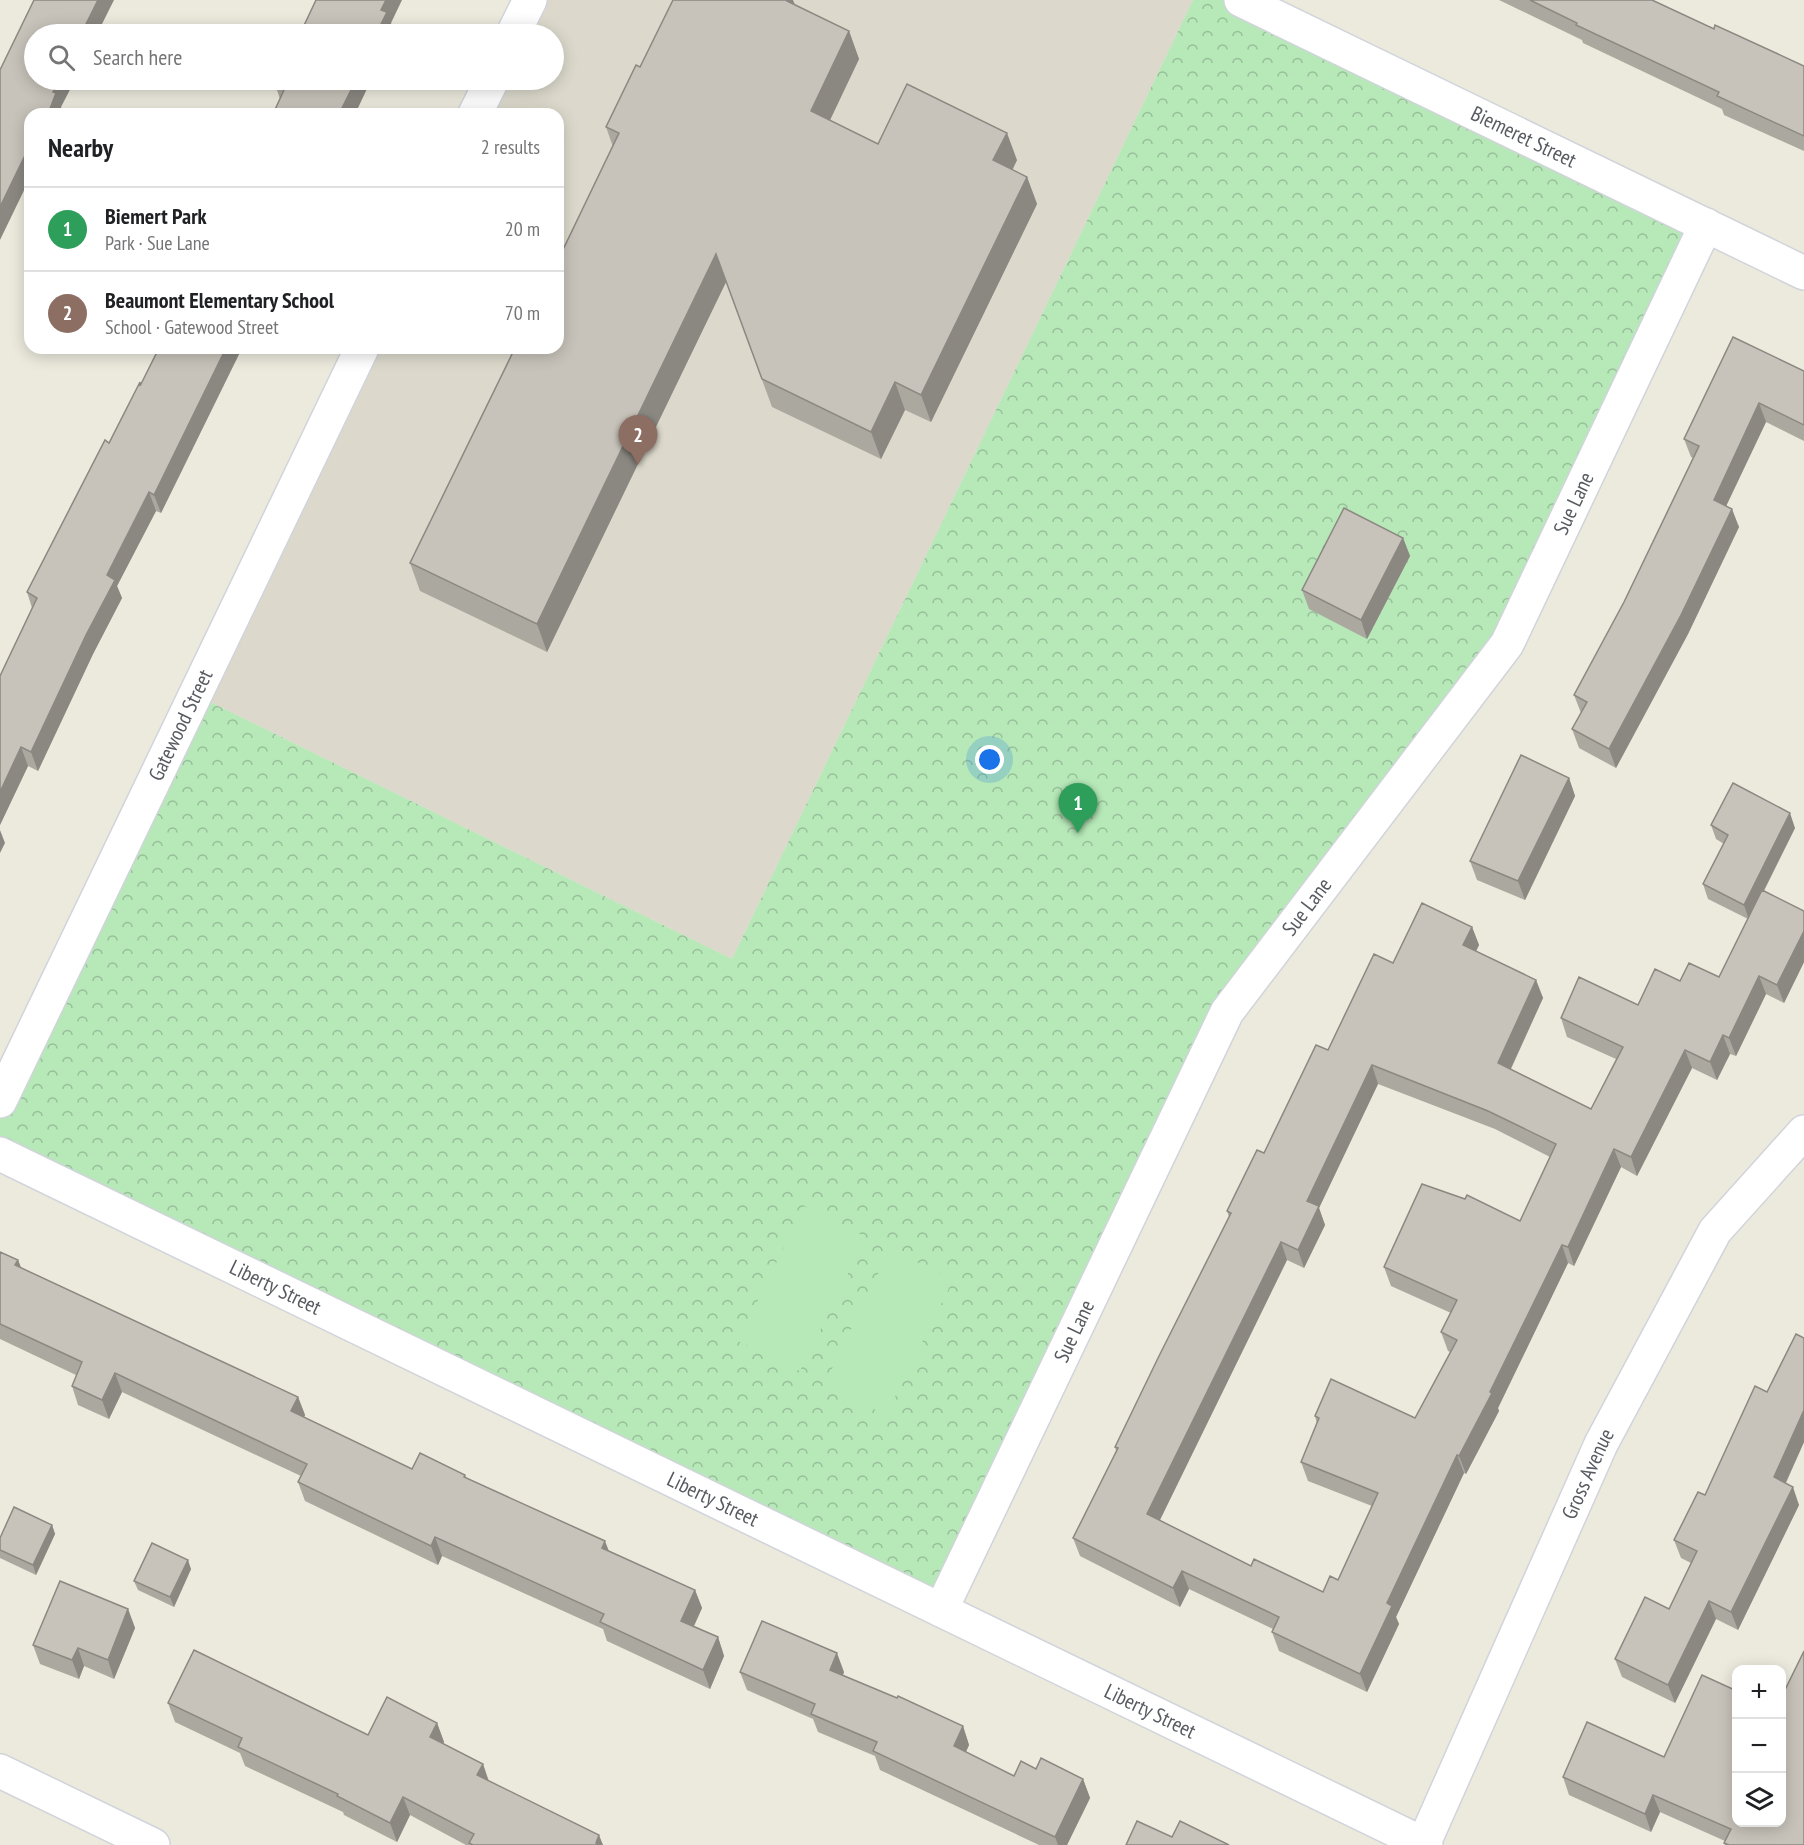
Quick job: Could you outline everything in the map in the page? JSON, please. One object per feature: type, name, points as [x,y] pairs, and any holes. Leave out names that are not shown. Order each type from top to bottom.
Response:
[{"type":"street","points":[[518,24],[530,0]]},
{"type":"street","name":"Biemeret Street","points":[[1241,0],[1804,273]]},
{"type":"street","points":[[478,108],[487,90]]},
{"type":"street","name":"Sue Lane","points":[[941,1610],[1227,1012],[1508,644],[1706,225]]},
{"type":"street","name":"Gatewood Street","points":[[0,1101],[359,354]]},
{"type":"street","name":"Gross Avenue","points":[[1424,1845],[1601,1444],[1715,1231],[1804,1132]]},
{"type":"street","name":"Liberty Street","points":[[0,1154],[1424,1845]]},
{"type":"street","points":[[0,1771],[153,1845]]},
{"type":"shaded area","points":[[530,0],[1193,0],[732,959],[196,695],[359,354],[564,354],[564,108],[478,108],[487,90],[564,90],[564,24],[518,24]]},
{"type":"green space","points":[[1193,0],[1241,0],[1706,225],[1507,644],[1227,1012],[941,1610],[0,1154],[0,1101],[196,695],[732,959]]},
{"type":"green space","points":[[804,1206],[866,1237],[800,1371],[738,1341]]},
{"type":"green space","points":[[890,1249],[953,1280],[886,1415],[824,1385]]},
{"type":"building","points":[[34,0],[98,0],[86,24],[24,24],[24,90],[54,90],[53,92],[56,93],[50,108],[24,108],[24,157],[0,207],[0,70]]},
{"type":"building","points":[[316,0],[386,0],[381,10],[387,12],[381,24],[305,24]]},
{"type":"building","points":[[673,0],[788,0],[849,31],[811,111],[878,144],[907,84],[1007,133],[993,160],[1027,177],[921,395],[895,382],[871,432],[762,379],[716,254],[537,624],[410,563],[512,354],[564,354],[564,248],[619,133],[606,127],[636,65],[640,67]]},
{"type":"building","points":[[1530,0],[1652,0],[1714,29],[1715,25],[1804,66],[1804,136],[1717,96],[1719,92],[1576,25],[1577,23]]},
{"type":"building","points":[[284,90],[351,90],[342,108],[276,108]]},
{"type":"building","points":[[1733,337],[1804,371],[1804,425],[1759,403],[1714,500],[1732,509],[1681,615],[1609,749],[1572,729],[1587,702],[1574,695],[1624,602],[1699,446],[1684,439]]},
{"type":"building","points":[[156,354],[223,354],[154,495],[149,492],[107,575],[115,580],[86,635],[31,752],[21,747],[0,792],[0,676],[37,598],[27,592],[105,440],[109,443],[140,382],[140,386]]},
{"type":"building","points":[[1344,508],[1403,538],[1361,620],[1302,590]]},
{"type":"building","points":[[1521,755],[1569,778],[1518,881],[1470,861]]},
{"type":"building","points":[[1733,783],[1790,813],[1744,905],[1703,884],[1728,835],[1711,825]]},
{"type":"building","points":[[1762,890],[1804,911],[1804,931],[1777,985],[1759,976],[1729,1038],[1723,1035],[1710,1062],[1685,1050],[1631,1157],[1614,1149],[1568,1247],[1562,1245],[1490,1392],[1492,1393],[1459,1456],[1457,1455],[1387,1603],[1392,1606],[1360,1674],[1272,1632],[1279,1617],[1182,1571],[1173,1588],[1073,1538],[1118,1448],[1115,1447],[1159,1356],[1231,1213],[1227,1211],[1257,1150],[1264,1153],[1316,1045],[1328,1050],[1374,954],[1393,963],[1422,903],[1472,927],[1463,945],[1536,980],[1498,1063],[1591,1109],[1623,1047],[1561,1018],[1579,977],[1638,1005],[1655,969],[1680,981],[1689,963],[1719,977]],"holes":[[[1372,1065],[1488,1111],[1556,1144],[1520,1221],[1467,1195],[1465,1199],[1422,1184],[1384,1267],[1457,1300],[1441,1332],[1457,1340],[1415,1418],[1331,1379],[1315,1416],[1319,1418],[1301,1462],[1378,1493],[1338,1580],[1330,1576],[1323,1592],[1254,1559],[1251,1566],[1147,1514],[1281,1242],[1298,1250],[1319,1206],[1307,1201]]]},
{"type":"building","points":[[0,1252],[18,1260],[15,1265],[298,1397],[291,1411],[412,1469],[420,1453],[465,1475],[464,1477],[605,1541],[602,1548],[695,1590],[681,1621],[718,1637],[703,1670],[600,1622],[604,1614],[435,1537],[431,1546],[298,1482],[307,1464],[115,1373],[102,1400],[72,1386],[82,1362],[0,1324]]},
{"type":"building","points":[[1796,1334],[1804,1338],[1804,1410],[1774,1477],[1793,1487],[1731,1612],[1709,1601],[1668,1685],[1615,1659],[1645,1597],[1669,1609],[1697,1551],[1674,1540],[1698,1492],[1705,1495],[1755,1386],[1767,1392]]},
{"type":"building","points":[[14,1507],[52,1525],[33,1565],[0,1550],[0,1538]]},
{"type":"building","points":[[152,1543],[188,1560],[170,1597],[134,1581]]},
{"type":"building","points":[[60,1581],[128,1609],[108,1660],[78,1648],[72,1660],[33,1645]]},
{"type":"building","points":[[762,1621],[837,1653],[830,1670],[897,1698],[898,1696],[963,1726],[954,1746],[1014,1776],[1021,1761],[1036,1769],[1041,1758],[1083,1779],[1055,1837],[873,1751],[877,1742],[811,1714],[815,1704],[740,1672]]},
{"type":"building","points":[[194,1650],[368,1735],[387,1697],[437,1723],[430,1737],[483,1764],[477,1775],[599,1835],[596,1843],[601,1845],[473,1845],[469,1843],[474,1834],[403,1797],[390,1823],[337,1796],[338,1794],[238,1747],[242,1738],[168,1703]]},
{"type":"building","points":[[1804,1651],[1804,1845],[1729,1845],[1724,1843],[1731,1829],[1653,1795],[1645,1814],[1563,1777],[1587,1722],[1664,1757],[1702,1675],[1732,1689],[1732,1827],[1786,1827],[1786,1688]]},
{"type":"building","points":[[1137,1821],[1172,1837],[1180,1821],[1229,1845],[1126,1845]]},
{"type":"place","name":"Beaumont Elementary School","points":[[638,465]]},
{"type":"place","name":"Biemert Park","points":[[1078,833]]}]
